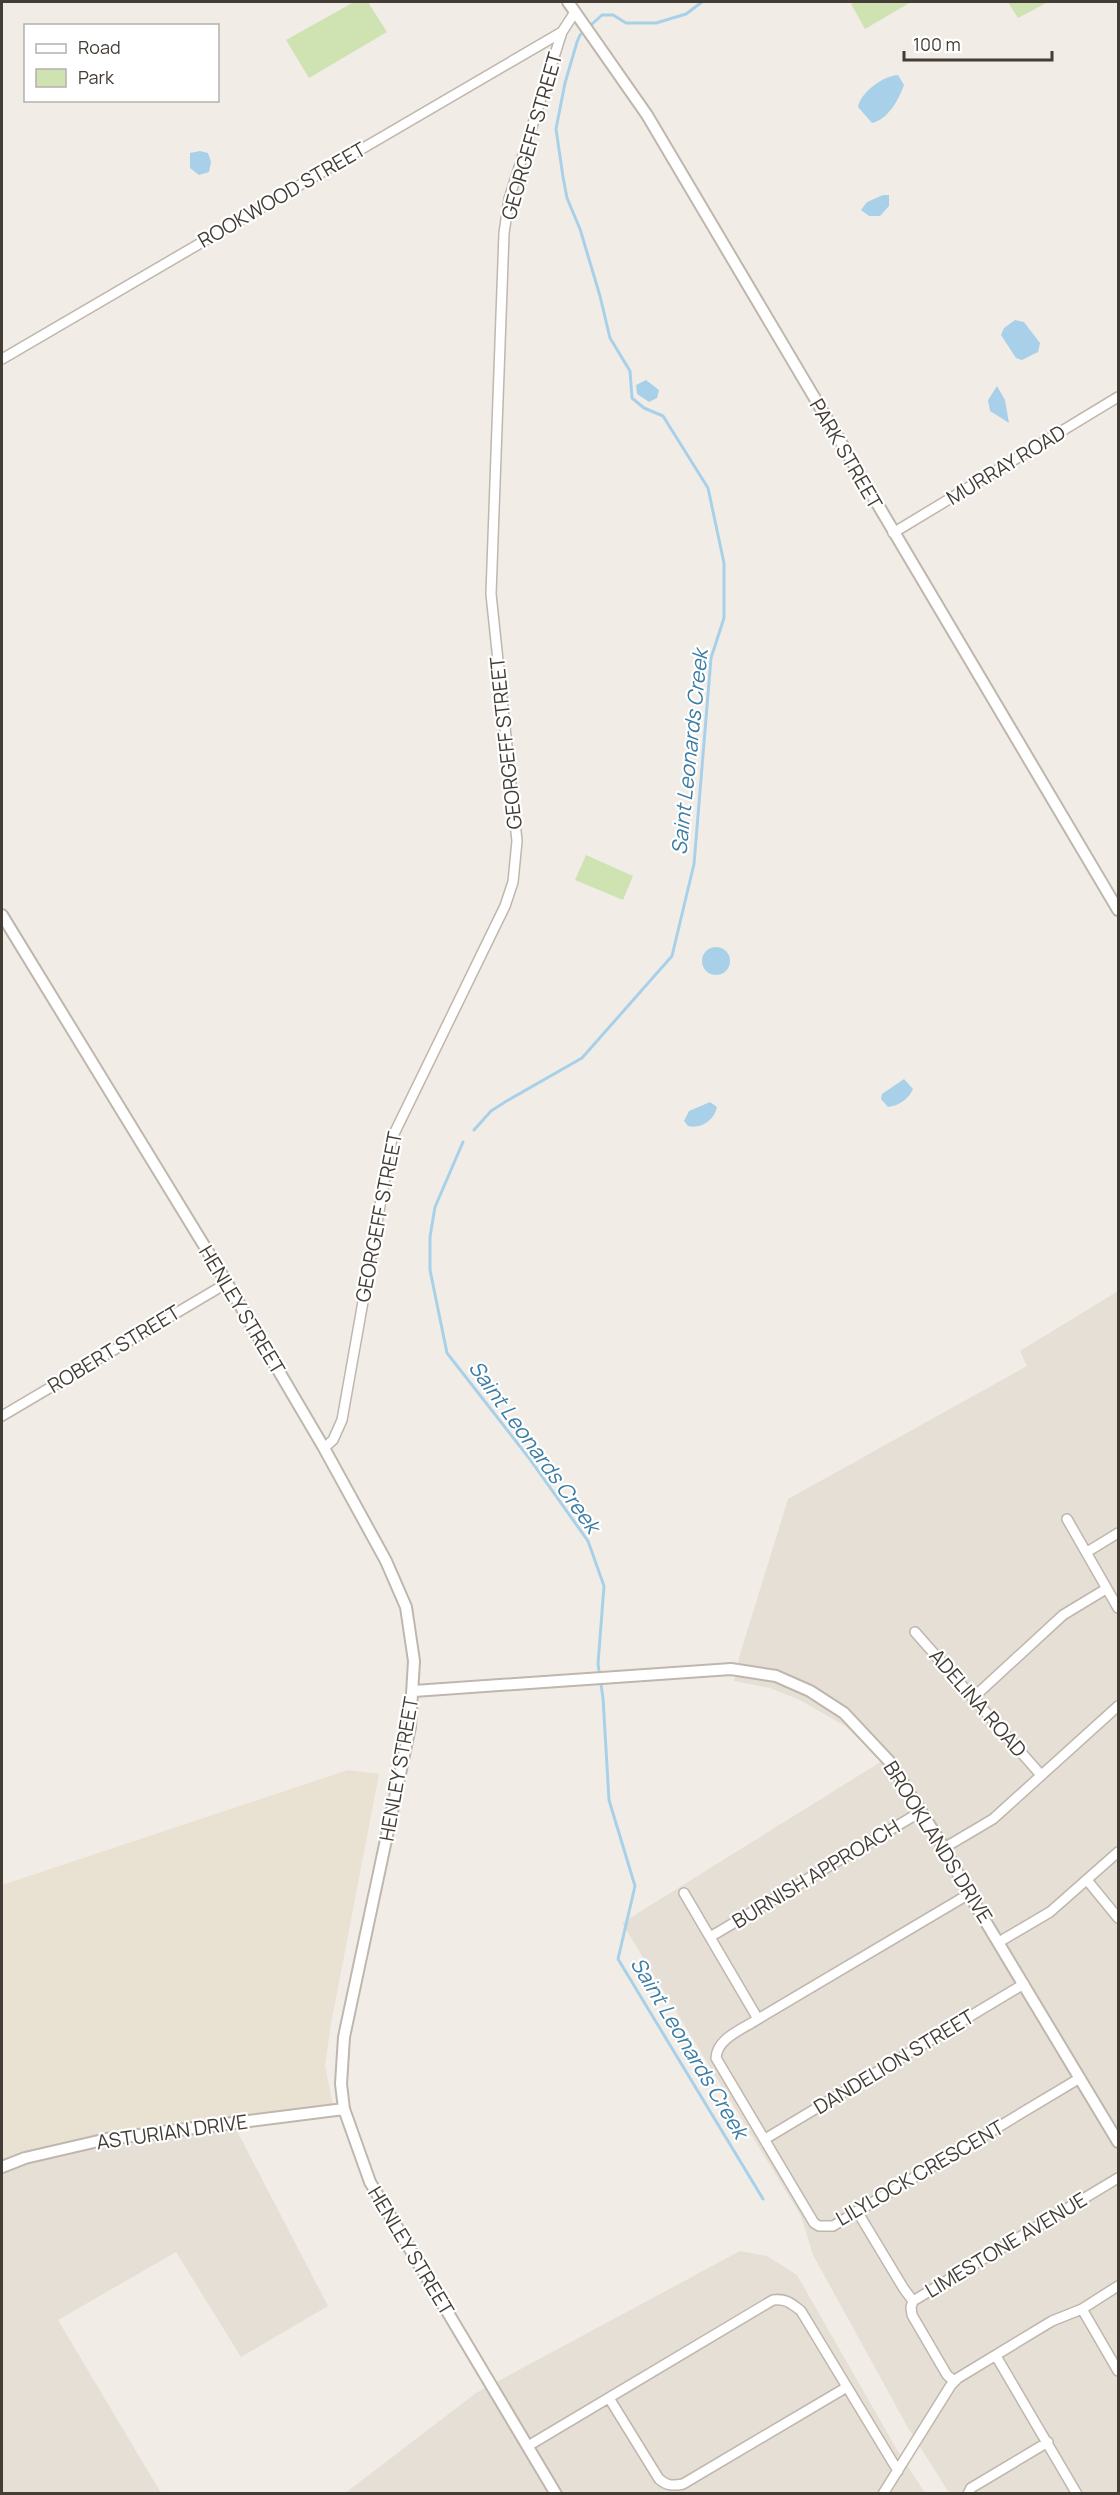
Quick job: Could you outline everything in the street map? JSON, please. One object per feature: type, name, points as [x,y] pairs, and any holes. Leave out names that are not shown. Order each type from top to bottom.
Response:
[{"type":"street","name":"PARK STREET","points":[[568,2],[647,115],[893,533],[1119,910]]},
{"type":"street","name":"GEORGEFF STREET","points":[[324,1448],[333,1440],[342,1420],[392,1138],[505,906],[513,882],[517,841],[491,594],[504,233],[509,200],[562,32],[575,12]]},
{"type":"street","name":"ROOKWOOD STREET","points":[[2,359],[562,32]]},
{"type":"street","name":"MURRAY ROAD","points":[[893,533],[1119,398]]},
{"type":"street","name":"HENLEY STREET","points":[[2,915],[227,1283],[324,1448],[386,1561],[406,1607],[414,1661],[414,1691],[410,1727],[344,2037],[341,2084],[344,2109],[370,2182],[556,2493]]},
{"type":"street","name":"ROBERT STREET","points":[[2,1416],[227,1283]]},
{"type":"street","points":[[1067,1519],[1119,1608]]},
{"type":"street","points":[[1087,1552],[1119,1533]]},
{"type":"street","points":[[974,1697],[1063,1615],[1106,1589]]},
{"type":"street","name":"ADELINA ROAD","points":[[915,1632],[1041,1775]]},
{"type":"street","name":"BROOKLANDS DRIVE","points":[[414,1691],[732,1669],[776,1676],[810,1691],[844,1713],[889,1761],[945,1848],[969,1894],[1119,2142]]},
{"type":"street","points":[[945,1848],[993,1819],[1119,1706]]},
{"type":"street","name":"BURNISH APPROACH","points":[[710,1937],[922,1811]]},
{"type":"street","points":[[999,1942],[1050,1912],[1119,1852]]},
{"type":"street","points":[[1087,1880],[1119,1918]]},
{"type":"street","points":[[684,1893],[758,2019]]},
{"type":"street","name":"LILYLOCK CRESCENT","points":[[969,1894],[758,2019],[720,2044],[717,2058],[814,2223],[819,2226],[833,2226],[1080,2078]]},
{"type":"street","name":"DANDELION STREET","points":[[765,2139],[1024,1984]]},
{"type":"street","name":"ASTURIAN DRIVE","points":[[2,2167],[25,2158],[107,2139],[344,2109]]},
{"type":"street","name":"LIMESTONE AVENUE","points":[[954,2381],[947,2375],[912,2315],[913,2301],[1119,2178]]},
{"type":"street","points":[[857,2211],[913,2301]]},
{"type":"street","points":[[883,2493],[954,2381],[1052,2321],[1082,2309],[1119,2286]]},
{"type":"street","points":[[528,2446],[773,2300],[781,2298],[790,2302],[801,2312],[898,2471]]},
{"type":"street","points":[[1082,2309],[1119,2371]]},
{"type":"street","points":[[996,2356],[1077,2493]]},
{"type":"street","points":[[609,2398],[658,2479],[665,2485],[675,2486],[847,2387]]},
{"type":"street","points":[[968,2493],[971,2488],[1048,2442]]},
{"type":"shaded area","points":[[1118,1291],[1118,2493],[949,2493],[907,2426],[813,2255],[801,2216],[622,1923],[882,1761],[845,1726],[800,1700],[770,1688],[734,1681],[740,1654],[788,1499],[1027,1366],[1020,1351]]},
{"type":"shaded area","points":[[348,1770],[379,1774],[325,2066],[334,2110],[107,2139],[2,2167],[2,1885]]},
{"type":"shaded area","points":[[224,2106],[328,2306],[241,2357],[176,2252],[58,2320],[161,2493],[2,2494],[2,2161]]},
{"type":"shaded area","points":[[740,2251],[767,2256],[797,2275],[896,2448],[925,2493],[344,2494],[476,2393]]},
{"type":"green space","points":[[354,2],[368,2],[387,32],[309,78],[286,40]]},
{"type":"green space","points":[[855,2],[911,2],[865,29],[851,4]]},
{"type":"green space","points":[[1008,2],[1048,2],[1018,18]]},
{"type":"green space","points":[[586,855],[633,876],[623,900],[575,880]]},
{"type":"water","points":[[898,75],[904,85],[899,96],[883,118],[872,123],[858,107],[860,101],[874,86],[886,78]]},
{"type":"water","points":[[200,151],[208,153],[211,162],[209,172],[199,175],[190,168],[190,153]]},
{"type":"water","points":[[883,195],[889,195],[889,206],[880,216],[869,216],[861,210],[867,202]]},
{"type":"water","points":[[1015,320],[1024,322],[1040,343],[1038,352],[1022,360],[1016,358],[1001,335],[1004,328]]},
{"type":"water","points":[[646,380],[659,390],[657,398],[649,402],[637,394],[636,385]]},
{"type":"water","points":[[997,386],[1005,400],[1009,423],[990,411],[988,400]]},
{"type":"water","points":[[716,947],[726,951],[730,961],[726,971],[716,975],[706,971],[702,961],[706,951]]},
{"type":"water","points":[[904,1079],[913,1089],[911,1093],[903,1101],[888,1107],[881,1099],[882,1094]]},
{"type":"water","points":[[710,1102],[717,1107],[710,1120],[702,1125],[688,1126],[684,1121],[689,1111]]},
{"type":"waterway","name":"Saint Leonards Creek","points":[[474,1130],[491,1111],[582,1058],[672,956],[694,864],[711,658],[724,618],[724,563],[708,488],[663,416],[644,408],[632,398],[630,371],[610,338],[580,229],[567,198],[556,129],[565,83],[577,42],[580,35],[602,15],[613,15],[626,23],[656,23],[686,14],[702,2]]},
{"type":"waterway","name":"Saint Leonards Creek","points":[[463,1142],[435,1207],[430,1237],[430,1270],[447,1353],[529,1458],[588,1541],[604,1586],[598,1664],[603,1698],[609,1800],[635,1886],[618,1959],[763,2199]]}]
